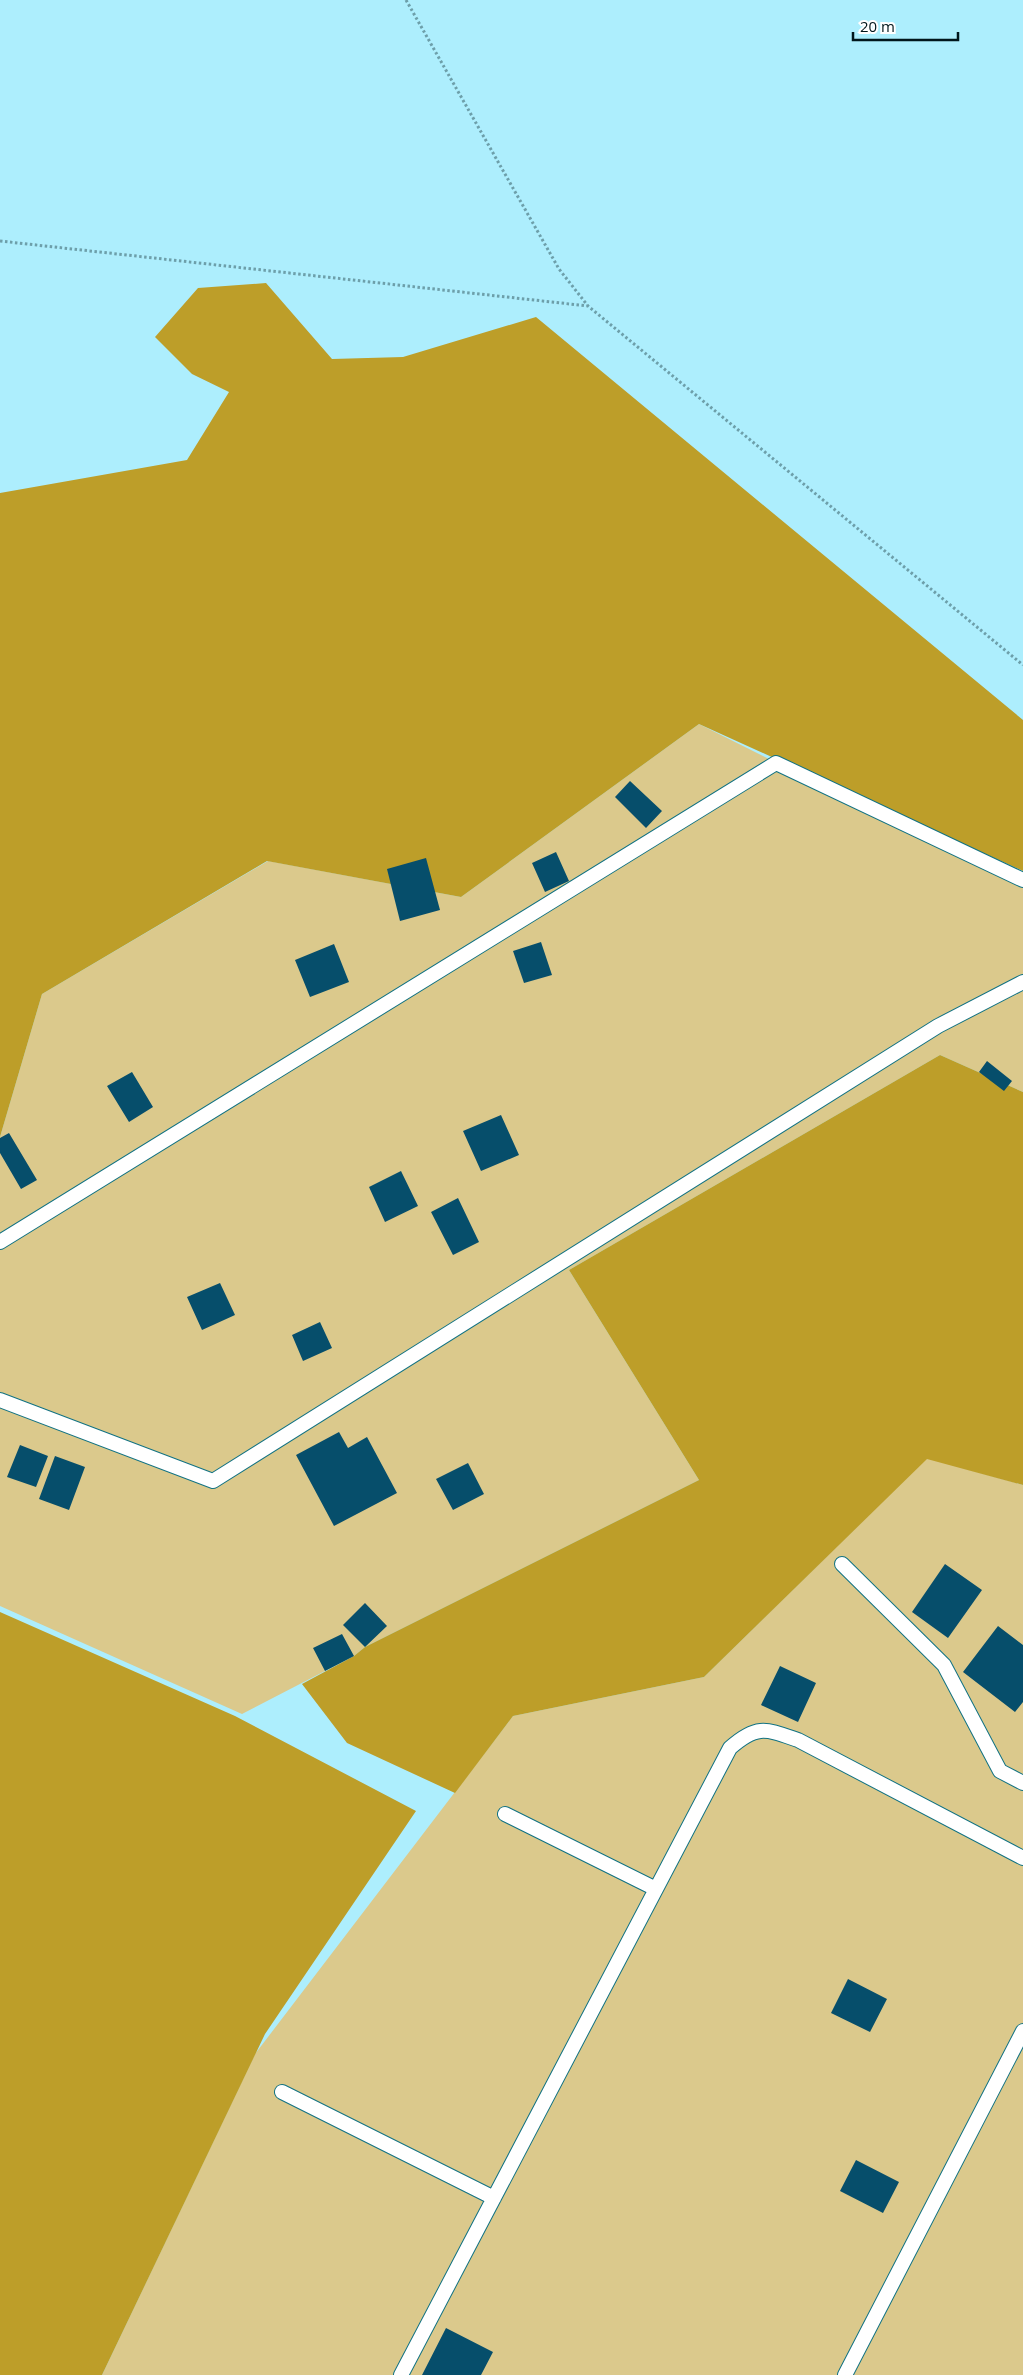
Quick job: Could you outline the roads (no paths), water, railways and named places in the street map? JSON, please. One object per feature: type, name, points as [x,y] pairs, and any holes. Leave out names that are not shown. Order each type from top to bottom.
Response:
[{"type":"lane","points":[[0,1242],[776,763],[1023,880]]},
{"type":"lane","points":[[0,1400],[214,1481],[938,1026],[1023,982]]},
{"type":"lane","points":[[842,1564],[944,1665],[1000,1771],[1023,1783]]},
{"type":"lane","points":[[401,2375],[730,1748],[745,1734],[767,1730],[798,1740],[1023,1858]]},
{"type":"lane","points":[[505,1814],[656,1889]]},
{"type":"lane","points":[[845,2375],[1023,2031]]},
{"type":"lane","points":[[282,2092],[494,2198]]}]
